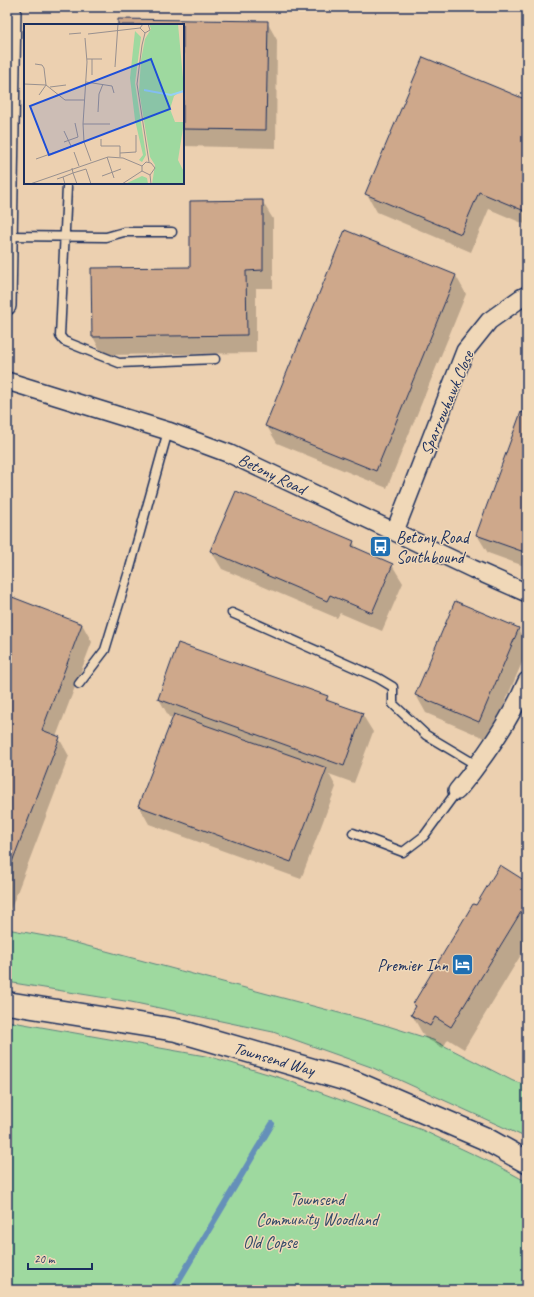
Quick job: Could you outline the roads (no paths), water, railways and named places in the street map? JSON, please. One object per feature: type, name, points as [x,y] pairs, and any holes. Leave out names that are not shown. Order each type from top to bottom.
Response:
[{"type":"main road","name":"Townsend Way","points":[[7,1003],[176,1030],[354,1082],[484,1138],[527,1162]]},
{"type":"street","points":[[7,306],[12,7]]},
{"type":"street","name":"Sparrowhawk Close","points":[[395,531],[465,351],[489,321],[527,295]]},
{"type":"street","name":"Betony Road","points":[[7,382],[168,431],[230,454],[527,593]]},
{"type":"street","points":[[457,791],[478,766],[515,709],[527,681]]},
{"type":"lane","points":[[67,188],[60,336],[64,341],[119,363],[214,359]]},
{"type":"lane","points":[[8,236],[106,237],[124,232],[172,232]]},
{"type":"lane","points":[[79,684],[105,650],[130,568],[168,431]]},
{"type":"lane","points":[[232,613],[378,678],[393,687],[394,704],[426,734],[478,766]]},
{"type":"lane","points":[[353,833],[403,852],[424,836],[457,791]]},
{"type":"waterway","points":[[173,1290],[272,1124]]},
{"type":"place","name":"Betony Road Southbound","points":[[381,547]]},
{"type":"place","name":"Premier Inn","points":[[463,965]]},
{"type":"park label","name":"Townsend Community Woodland","points":[[317,1209]]},
{"type":"park label","name":"Old Copse","points":[[270,1242]]}]
